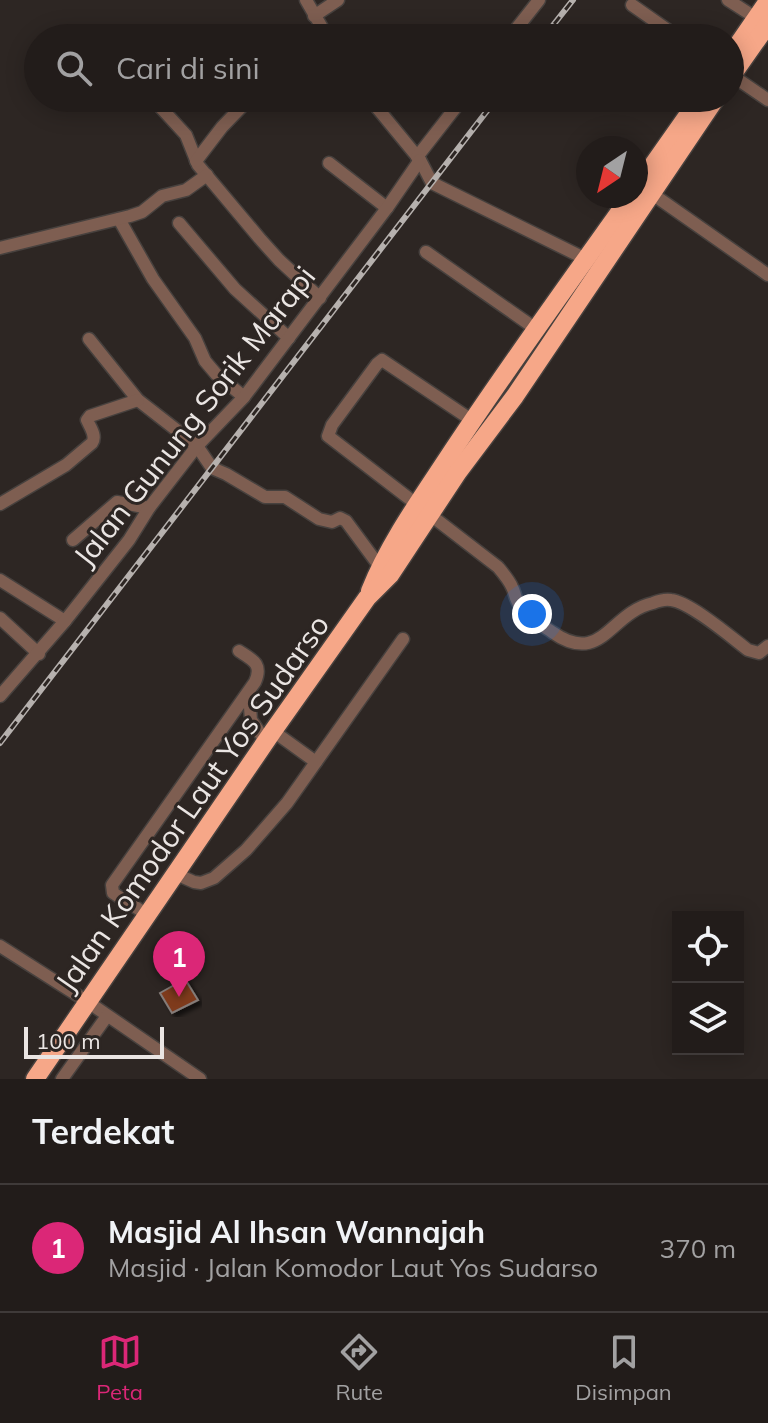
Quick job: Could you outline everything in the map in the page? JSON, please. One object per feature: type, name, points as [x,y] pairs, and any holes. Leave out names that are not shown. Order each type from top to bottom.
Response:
[{"type":"highway","points":[[744,53],[762,21],[768,1]]},
{"type":"highway","points":[[744,41],[762,21]]},
{"type":"highway","name":"Jalan Komodor Laut Yos Sudarso","points":[[648,184],[692,112]]},
{"type":"highway","name":"Jalan Komodor Laut Yos Sudarso","points":[[648,186],[705,112]]},
{"type":"highway","name":"Jalan Komodor Laut Yos Sudarso","points":[[423,510],[458,472],[515,396],[624,208]]},
{"type":"highway","name":"Jalan Komodor Laut Yos Sudarso","points":[[35,1079],[367,598],[423,510],[473,421],[536,329],[594,264],[632,208]]},
{"type":"street","points":[[306,0],[319,24]]},
{"type":"street","points":[[323,24],[338,0]]},
{"type":"street","points":[[520,24],[539,0]]},
{"type":"street","points":[[728,0],[762,21]]},
{"type":"street","points":[[632,5],[659,24]]},
{"type":"street","points":[[744,84],[768,100]]},
{"type":"street","points":[[165,112],[186,135],[196,161],[207,175],[279,260],[320,298]]},
{"type":"street","points":[[196,161],[236,112]]},
{"type":"street","points":[[380,112],[418,158],[432,183],[594,264]]},
{"type":"street","name":"Jalan Gunung Sorik Marapi","points":[[0,696],[39,654],[129,540],[149,508],[197,446],[244,397],[387,208],[418,158],[452,112]]},
{"type":"street","points":[[329,163],[387,208]]},
{"type":"street","points":[[0,248],[142,212],[162,196],[186,190],[207,175]]},
{"type":"street","points":[[648,194],[768,275]]},
{"type":"street","points":[[119,219],[153,279],[195,338],[205,361],[244,397]]},
{"type":"street","points":[[179,223],[235,289],[289,338]]},
{"type":"street","points":[[426,252],[536,329]]},
{"type":"street","points":[[89,339],[138,400],[197,446],[212,468],[258,494],[269,498],[285,497],[326,521],[340,518],[346,521],[385,571]]},
{"type":"street","points":[[473,421],[382,360],[328,433],[330,439],[498,567],[529,616],[557,636],[575,644],[590,644],[624,616],[645,604],[668,599],[683,603],[748,650],[759,653],[768,646]]},
{"type":"street","points":[[0,504],[66,465],[90,445],[94,437],[87,420],[90,416],[138,400]]},
{"type":"street","points":[[73,540],[117,502],[149,508]]},
{"type":"street","points":[[0,580],[65,621]]},
{"type":"street","points":[[0,618],[39,654]]},
{"type":"street","points":[[176,874],[201,883],[214,878],[246,850],[287,803],[403,639]]},
{"type":"street","points":[[148,915],[113,893],[112,885],[249,692],[259,673],[257,666],[239,651]]},
{"type":"street","points":[[0,674],[11,683]]},
{"type":"street","points":[[249,692],[251,720],[270,736],[316,762]]},
{"type":"street","points":[[226,725],[251,720]]},
{"type":"street","points":[[0,946],[200,1079]]},
{"type":"street","points":[[80,1079],[64,1075],[107,1016]]},
{"type":"building","points":[[185,979],[198,1000],[172,1013],[160,993]]},
{"type":"railway","points":[[554,24],[573,0]]},
{"type":"railway","points":[[0,743],[486,112]]},
{"type":"place","name":"Masjid Al Ihsan Wannajah","points":[[179,997]]}]
